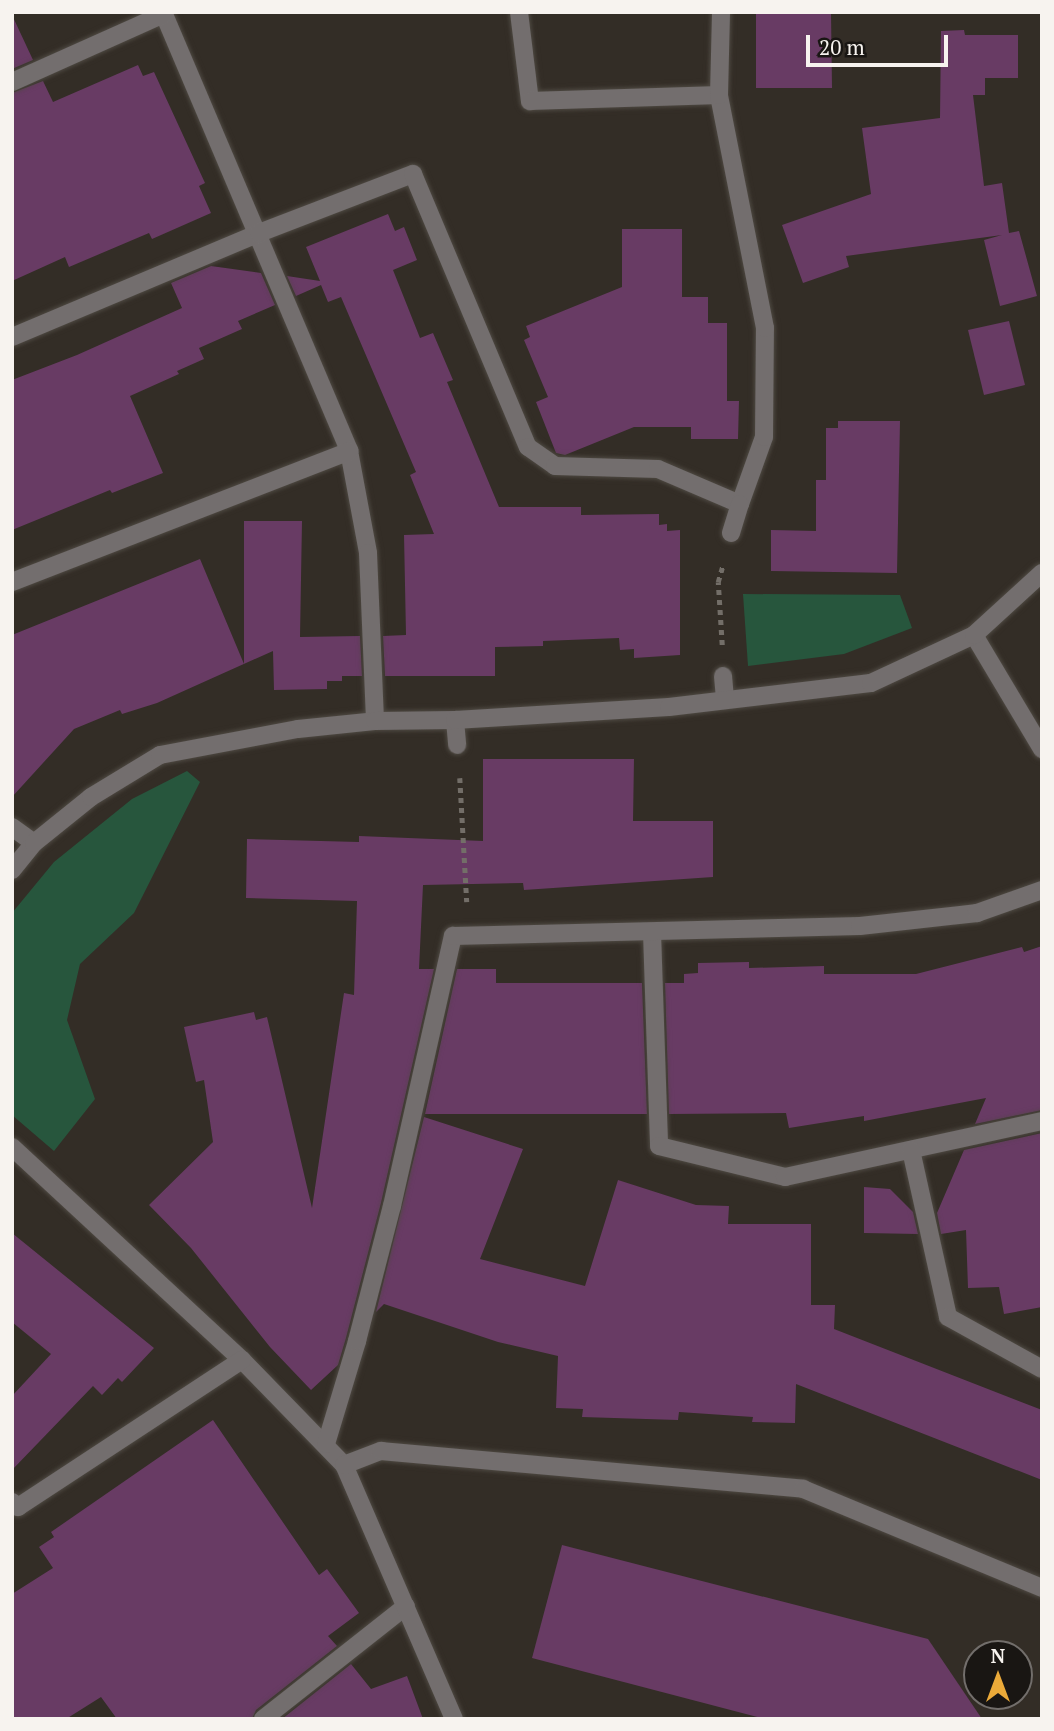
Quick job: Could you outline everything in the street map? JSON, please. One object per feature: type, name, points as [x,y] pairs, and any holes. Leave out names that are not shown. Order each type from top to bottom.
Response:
[{"type":"street","points":[[519,12],[530,101],[719,95]]},
{"type":"street","points":[[721,12],[719,95],[765,328],[764,437],[731,533]]},
{"type":"street","points":[[12,82],[164,13],[349,451],[368,553],[375,721]]},
{"type":"street","points":[[12,337],[259,233],[413,174],[528,447],[555,466],[658,469],[740,504]]},
{"type":"street","points":[[12,582],[349,451]]},
{"type":"street","points":[[12,870],[34,843],[90,797],[160,755],[299,729],[375,721],[455,720],[725,700],[871,683],[974,635],[1042,573]]},
{"type":"street","points":[[974,635],[1042,749]]},
{"type":"street","points":[[723,676],[725,700]]},
{"type":"street","points":[[455,720],[457,745]]},
{"type":"street","points":[[12,827],[34,843]]},
{"type":"street","points":[[326,1444],[392,1206],[453,936],[860,926],[977,913],[1042,890]]},
{"type":"street","points":[[652,932],[660,1146],[785,1177],[1042,1121]]},
{"type":"street","points":[[12,1147],[242,1360],[344,1465],[454,1719]]},
{"type":"street","points":[[911,1150],[948,1317],[1042,1369]]},
{"type":"street","points":[[12,1502],[18,1507],[242,1360]]},
{"type":"street","points":[[344,1465],[381,1451],[803,1489],[1042,1588]]},
{"type":"street","points":[[263,1719],[406,1606]]},
{"type":"path","points":[[723,676],[718,582],[731,533]]},
{"type":"path","points":[[461,801],[464,862]]},
{"type":"green space","points":[[743,594],[900,595],[912,628],[844,654],[748,666]]},
{"type":"green space","points":[[187,771],[200,782],[134,913],[80,964],[67,1020],[95,1099],[54,1151],[12,1115],[12,913],[54,862],[132,799]]},
{"type":"building","points":[[756,12],[831,12],[832,88],[756,88]]},
{"type":"building","points":[[12,15],[33,60],[12,69]]},
{"type":"building","points":[[964,30],[965,35],[1018,35],[1018,78],[985,78],[985,95],[973,95],[984,186],[1002,183],[1009,233],[1019,231],[1037,296],[1000,306],[984,240],[1002,235],[846,256],[849,267],[803,283],[782,225],[871,194],[862,128],[940,118],[941,31]]},
{"type":"building","points":[[138,65],[143,76],[154,72],[205,183],[199,186],[211,213],[152,239],[149,233],[69,267],[65,257],[12,281],[12,93],[43,81],[53,102]]},
{"type":"building","points":[[388,214],[395,231],[404,227],[417,260],[393,270],[420,338],[433,333],[453,380],[447,382],[499,507],[581,507],[581,515],[659,514],[659,525],[667,524],[667,531],[680,530],[680,655],[634,658],[634,649],[620,650],[619,638],[543,641],[543,646],[495,647],[495,676],[385,676],[383,636],[406,635],[404,535],[434,534],[410,475],[416,472],[341,297],[328,302],[321,285],[296,296],[287,276],[320,281],[306,247]]},
{"type":"building","points":[[622,229],[682,229],[682,297],[708,297],[708,323],[727,323],[727,401],[739,401],[738,439],[691,439],[691,427],[634,427],[565,455],[556,453],[536,402],[548,397],[524,340],[530,337],[526,326],[622,287]]},
{"type":"building","points":[[211,266],[261,273],[275,305],[238,321],[242,329],[199,348],[204,359],[177,371],[179,374],[130,396],[163,473],[112,493],[110,490],[12,530],[12,380],[77,355],[182,308],[171,283]]},
{"type":"building","points":[[1009,321],[1025,385],[984,395],[968,330]]},
{"type":"building","points":[[838,421],[900,421],[897,573],[771,571],[771,530],[816,531],[816,480],[826,480],[826,428],[838,428]]},
{"type":"building","points":[[244,521],[302,521],[300,637],[360,636],[362,676],[342,676],[342,681],[327,681],[327,689],[274,690],[273,651],[244,664]]},
{"type":"building","points":[[200,559],[244,664],[157,703],[122,714],[120,710],[74,729],[12,797],[12,635]]},
{"type":"building","points":[[483,759],[634,759],[633,821],[713,821],[713,877],[524,890],[523,883],[423,885],[419,969],[434,969],[381,1203],[346,1338],[338,1365],[311,1390],[270,1347],[191,1248],[149,1205],[213,1142],[204,1080],[196,1082],[184,1027],[254,1012],[256,1020],[267,1017],[312,1208],[344,993],[354,995],[357,901],[246,898],[247,839],[359,842],[359,836],[483,841]]},
{"type":"building","points":[[1042,946],[1042,1110],[975,1124],[986,1098],[864,1121],[864,1116],[789,1128],[786,1113],[669,1114],[665,983],[684,983],[684,974],[698,973],[698,963],[749,962],[749,968],[824,966],[824,974],[916,974],[1022,947],[1024,952]]},
{"type":"building","points":[[457,969],[496,969],[496,983],[642,983],[647,1114],[425,1114]]},
{"type":"building","points":[[424,1117],[523,1149],[480,1259],[585,1286],[618,1180],[696,1205],[729,1206],[728,1224],[811,1224],[811,1305],[835,1305],[834,1329],[1042,1410],[1042,1480],[796,1384],[795,1423],[752,1422],[753,1417],[679,1412],[678,1420],[582,1417],[583,1409],[556,1408],[558,1356],[498,1342],[384,1304],[376,1312]]},
{"type":"building","points":[[1042,1133],[1042,1307],[1004,1314],[999,1287],[968,1288],[966,1230],[941,1234],[937,1213],[964,1150]]},
{"type":"building","points":[[864,1187],[890,1189],[913,1212],[918,1234],[864,1233]]},
{"type":"building","points":[[12,1233],[154,1348],[122,1382],[118,1378],[102,1395],[93,1386],[12,1470],[12,1396],[51,1354],[12,1322]]},
{"type":"building","points":[[213,1420],[319,1575],[327,1569],[359,1613],[328,1636],[337,1646],[256,1710],[252,1719],[117,1719],[101,1697],[66,1719],[12,1719],[12,1594],[53,1568],[39,1547],[54,1537],[51,1532]]},
{"type":"building","points":[[562,1545],[928,1639],[963,1691],[963,1710],[976,1710],[982,1719],[765,1719],[532,1658]]},
{"type":"building","points":[[351,1664],[371,1689],[407,1676],[423,1719],[282,1719]]}]
